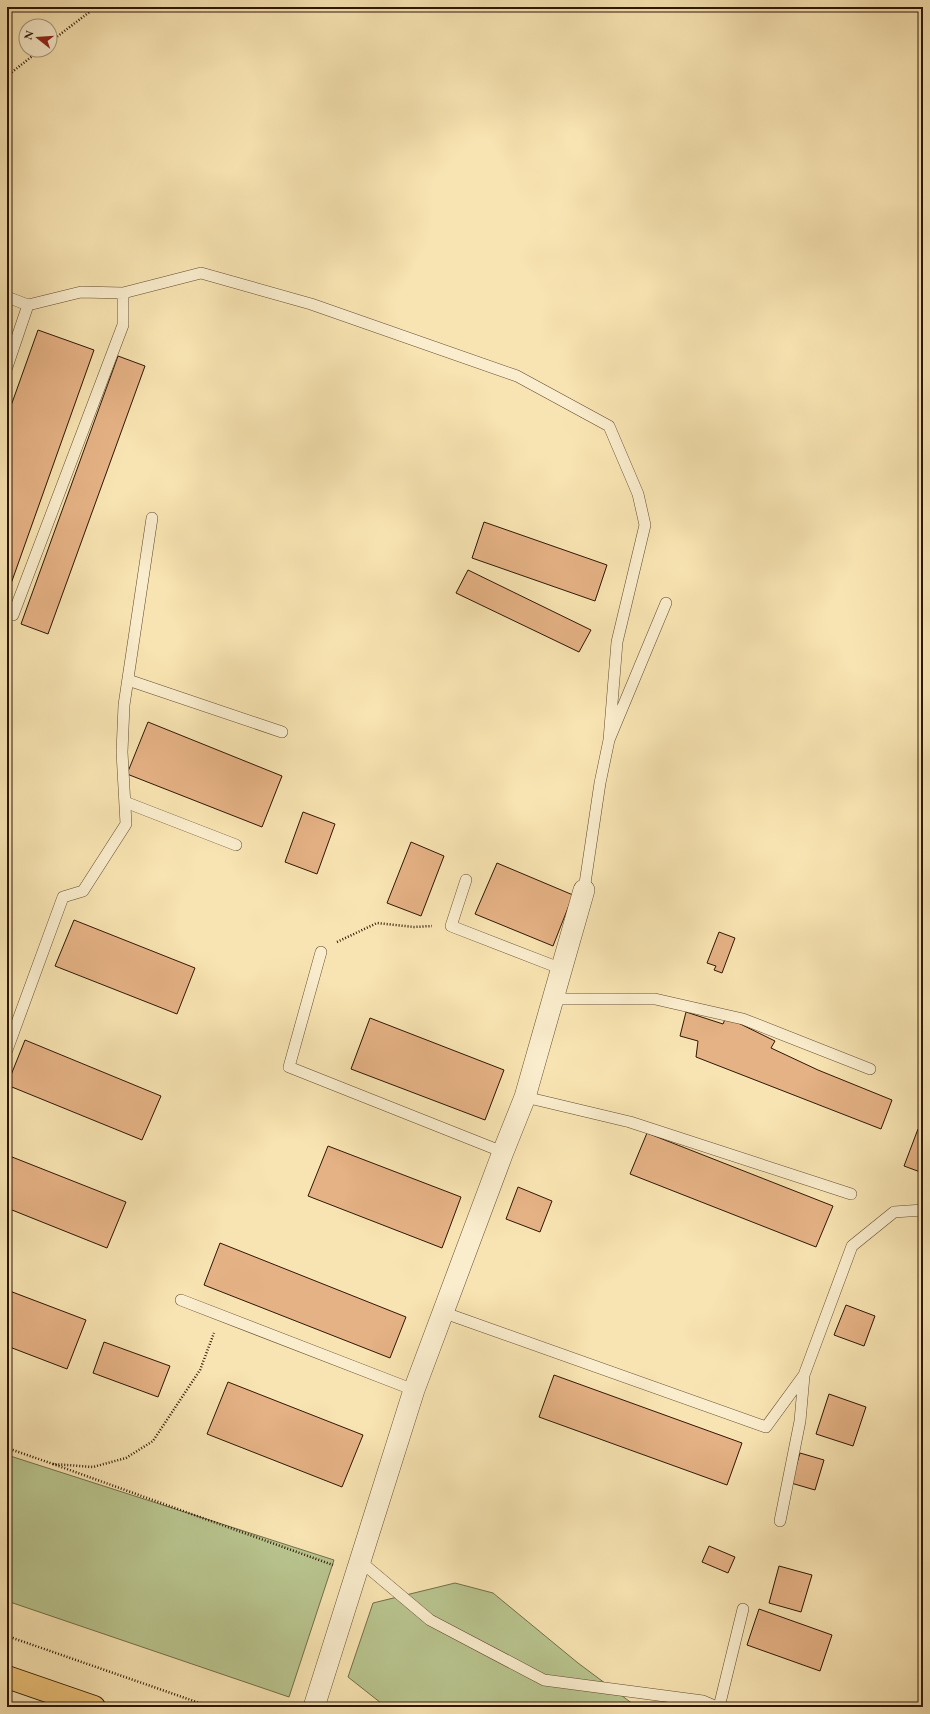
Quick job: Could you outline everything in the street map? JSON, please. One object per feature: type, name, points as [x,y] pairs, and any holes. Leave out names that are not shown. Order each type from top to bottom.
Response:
[{"type":"main road","points":[[7,1677],[94,1707]]},
{"type":"street","points":[[314,1707],[414,1390],[442,1312],[525,1097],[584,890]]},
{"type":"lane","points":[[7,297],[28,305],[81,292],[123,293],[201,273],[311,304],[517,376],[609,426],[638,494],[645,525],[617,642],[609,740],[600,782],[584,890]]},
{"type":"lane","points":[[13,615],[123,325],[123,293]]},
{"type":"lane","points":[[7,367],[28,305]]},
{"type":"lane","points":[[7,1050],[63,897],[84,891],[126,824],[122,752],[124,705],[152,518]]},
{"type":"lane","points":[[609,740],[666,603]]},
{"type":"lane","points":[[128,680],[282,732]]},
{"type":"lane","points":[[125,802],[236,844]]},
{"type":"lane","points":[[466,880],[451,926],[562,969]]},
{"type":"lane","points":[[321,952],[289,1067],[503,1152]]},
{"type":"lane","points":[[553,999],[655,999],[743,1019],[870,1069]]},
{"type":"lane","points":[[525,1097],[630,1122],[850,1194]]},
{"type":"lane","points":[[780,1521],[800,1420],[804,1375],[852,1246],[894,1212],[923,1210]]},
{"type":"lane","points":[[181,1300],[414,1390]]},
{"type":"lane","points":[[442,1312],[766,1427],[804,1375]]},
{"type":"lane","points":[[358,1567],[430,1620],[544,1680],[703,1701],[718,1707],[743,1609]]},
{"type":"path","points":[[58,36],[96,7]]},
{"type":"path","points":[[7,76],[30,58]]},
{"type":"path","points":[[321,952],[342,939],[377,923],[414,927],[451,926]]},
{"type":"path","points":[[53,1464],[93,1467],[126,1458],[153,1441],[200,1370],[221,1316]]},
{"type":"path","points":[[7,1448],[358,1567]]},
{"type":"path","points":[[7,1636],[211,1707]]},
{"type":"green space","points":[[7,1455],[334,1560],[289,1697],[7,1601]]},
{"type":"green space","points":[[455,1583],[493,1593],[578,1663],[637,1707],[386,1707],[348,1677],[373,1603]]},
{"type":"building","points":[[38,330],[94,350],[7,595],[7,417]]},
{"type":"building","points":[[118,356],[145,366],[48,634],[21,624]]},
{"type":"building","points":[[484,522],[607,565],[595,601],[472,558]]},
{"type":"building","points":[[468,570],[591,630],[579,652],[456,593]]},
{"type":"building","points":[[148,722],[282,776],[262,827],[127,774]]},
{"type":"building","points":[[303,812],[335,824],[317,874],[285,862]]},
{"type":"building","points":[[411,842],[444,856],[421,916],[387,903]]},
{"type":"building","points":[[497,863],[573,895],[553,946],[475,914]]},
{"type":"building","points":[[74,920],[195,968],[177,1014],[55,966]]},
{"type":"building","points":[[719,932],[735,938],[722,973],[714,970],[716,966],[707,963]]},
{"type":"building","points":[[686,1012],[723,1024],[726,1017],[775,1041],[771,1048],[818,1070],[892,1100],[881,1129],[696,1057],[698,1041],[680,1036]]},
{"type":"building","points":[[370,1018],[504,1070],[485,1120],[351,1069]]},
{"type":"building","points":[[25,1040],[161,1096],[142,1140],[7,1085]]},
{"type":"building","points":[[918,1129],[923,1131],[923,1173],[904,1166]]},
{"type":"building","points":[[647,1133],[833,1206],[816,1247],[630,1174]]},
{"type":"building","points":[[328,1146],[461,1197],[442,1248],[308,1196]]},
{"type":"building","points":[[7,1155],[126,1202],[107,1248],[7,1208]]},
{"type":"building","points":[[518,1187],[552,1201],[540,1232],[506,1219]]},
{"type":"building","points":[[220,1243],[406,1317],[390,1358],[204,1285]]},
{"type":"building","points":[[7,1290],[86,1320],[67,1369],[7,1346]]},
{"type":"building","points":[[846,1305],[875,1316],[864,1346],[834,1335]]},
{"type":"building","points":[[104,1342],[170,1366],[158,1397],[93,1373]]},
{"type":"building","points":[[554,1375],[742,1443],[727,1485],[539,1417]]},
{"type":"building","points":[[228,1382],[363,1435],[342,1487],[207,1434]]},
{"type":"building","points":[[829,1394],[866,1407],[853,1446],[816,1434]]},
{"type":"building","points":[[800,1453],[824,1460],[815,1490],[791,1483]]},
{"type":"building","points":[[709,1546],[735,1557],[728,1573],[702,1562]]},
{"type":"building","points":[[779,1566],[812,1575],[801,1612],[769,1603]]},
{"type":"building","points":[[759,1609],[832,1635],[820,1671],[747,1645]]}]
